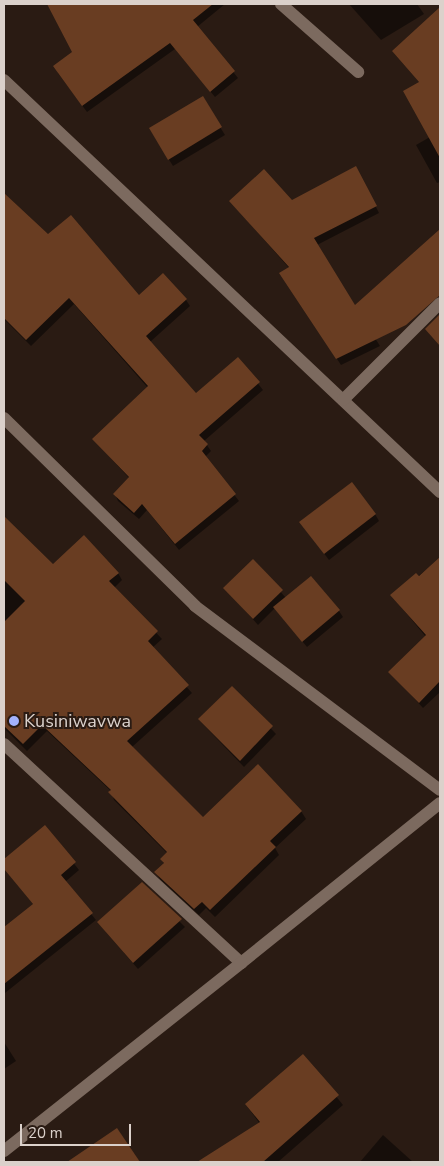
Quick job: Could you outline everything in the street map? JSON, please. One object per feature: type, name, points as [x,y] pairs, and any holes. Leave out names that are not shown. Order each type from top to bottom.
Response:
[{"type":"street","points":[[281,4],[358,72]]},
{"type":"street","points":[[4,80],[440,492]]},
{"type":"street","points":[[343,400],[440,304]]},
{"type":"street","points":[[4,418],[196,606],[440,790]]},
{"type":"street","points":[[4,744],[241,963]]},
{"type":"street","points":[[4,1151],[440,803]]},
{"type":"building","points":[[47,4],[213,4],[193,20],[235,71],[210,92],[170,43],[82,106],[53,66],[72,52]]},
{"type":"building","points":[[440,7],[440,158],[403,91],[419,82],[392,51]]},
{"type":"building","points":[[203,96],[222,127],[168,160],[149,128]]},
{"type":"building","points":[[356,166],[377,206],[314,238],[355,305],[440,229],[440,295],[406,325],[336,359],[279,273],[289,267],[229,201],[264,169],[292,200]]},
{"type":"building","points":[[4,193],[48,234],[71,215],[139,295],[163,273],[187,299],[146,336],[196,393],[238,357],[260,382],[199,435],[208,444],[202,451],[236,494],[175,544],[142,504],[134,513],[113,494],[129,477],[92,439],[148,386],[69,298],[26,340],[4,318]]},
{"type":"building","points":[[440,314],[440,346],[425,329]]},
{"type":"building","points":[[352,482],[376,514],[324,554],[299,522]]},
{"type":"building","points":[[4,516],[53,564],[84,535],[119,573],[109,581],[158,631],[148,641],[189,685],[127,741],[203,817],[258,764],[302,811],[270,841],[276,847],[210,910],[202,902],[194,909],[154,872],[164,863],[160,859],[167,852],[108,792],[111,790],[42,725],[23,744],[4,726],[4,622],[25,601],[4,580]]},
{"type":"building","points":[[440,557],[440,681],[419,703],[388,672],[426,635],[390,595],[416,573],[419,576]]},
{"type":"building","points":[[253,559],[283,590],[253,619],[223,588]]},
{"type":"building","points":[[311,576],[340,610],[302,642],[273,607]]},
{"type":"building","points":[[232,686],[273,726],[240,761],[198,719]]},
{"type":"building","points":[[45,825],[76,862],[61,875],[93,913],[4,984],[4,927],[33,904],[4,869],[4,859]]},
{"type":"building","points":[[142,882],[182,919],[133,963],[97,922]]},
{"type":"building","points":[[303,1054],[339,1095],[263,1162],[197,1162],[260,1122],[245,1104]]},
{"type":"building","points":[[117,1128],[140,1162],[67,1162]]},
{"type":"place","name":"Kusiniwavwa","points":[[14,721]]}]
